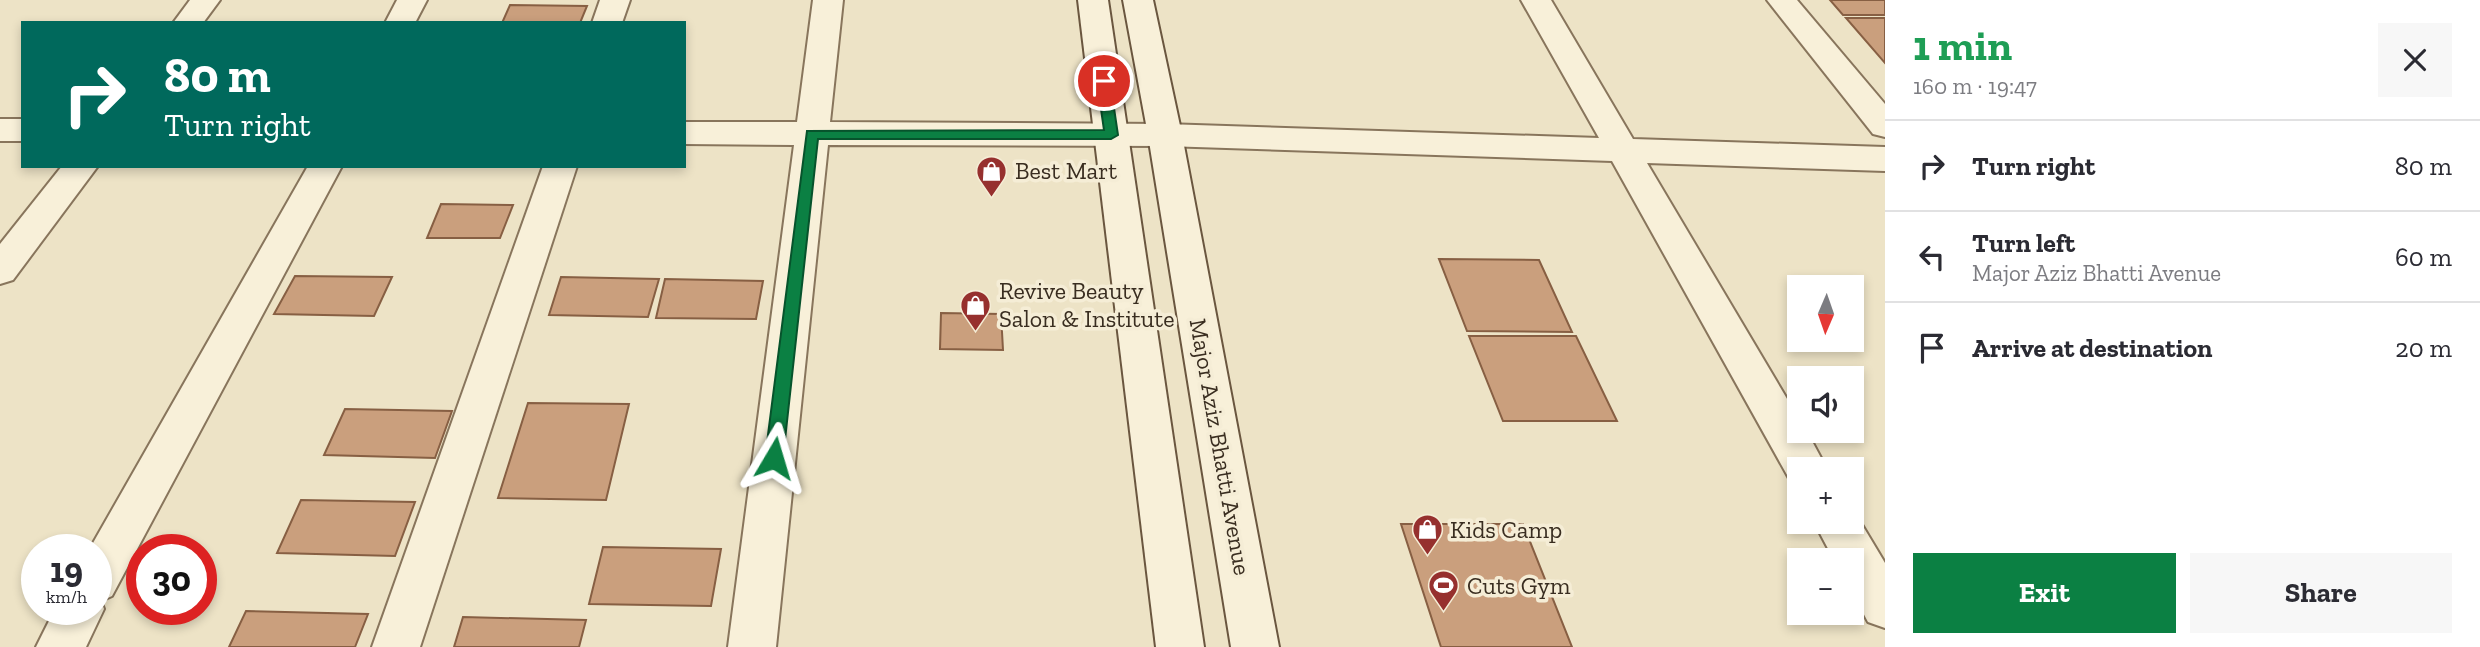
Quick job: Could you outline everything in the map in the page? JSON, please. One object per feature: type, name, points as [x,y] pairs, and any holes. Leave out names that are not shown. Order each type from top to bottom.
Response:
[{"type":"street","points":[[189,21],[205,0]]},
{"type":"street","points":[[401,21],[412,0]]},
{"type":"street","points":[[608,21],[615,0]]},
{"type":"street","points":[[752,647],[828,0]]},
{"type":"street","points":[[1093,0],[1180,647]]},
{"type":"street","name":"Major Aziz Bhatti Avenue","points":[[1138,0],[1165,135],[1255,647]]},
{"type":"street","points":[[1536,0],[1799,457]]},
{"type":"street","points":[[1782,0],[1885,126]]},
{"type":"street","points":[[0,130],[21,130]]},
{"type":"street","points":[[686,134],[1165,135],[1885,159]]},
{"type":"street","points":[[0,270],[79,168]]},
{"type":"street","points":[[112,552],[324,168]]},
{"type":"street","points":[[396,647],[559,168]]},
{"type":"street","points":[[1843,534],[1885,606]]},
{"type":"street","points":[[60,647],[72,625]]},
{"type":"building","points":[[1830,0],[1885,0],[1885,15],[1843,15]]},
{"type":"building","points":[[510,5],[587,6],[581,21],[503,21]]},
{"type":"building","points":[[1846,18],[1885,18],[1885,63]]},
{"type":"building","points":[[441,204],[513,205],[500,238],[427,238]]},
{"type":"building","points":[[1439,259],[1539,260],[1572,332],[1467,331]]},
{"type":"building","points":[[295,276],[392,277],[374,316],[274,314]]},
{"type":"building","points":[[561,277],[659,279],[648,317],[549,315]]},
{"type":"building","points":[[665,279],[763,281],[756,319],[656,318]]},
{"type":"building","points":[[941,313],[1001,314],[1003,350],[940,349]]},
{"type":"building","points":[[1469,336],[1576,336],[1617,421],[1503,421]]},
{"type":"building","points":[[528,403],[629,404],[606,500],[498,498]]},
{"type":"building","points":[[345,409],[452,411],[435,458],[324,455]]},
{"type":"building","points":[[301,500],[415,502],[395,556],[277,553]]},
{"type":"building","points":[[1401,524],[1523,524],[1572,647],[1441,647]]},
{"type":"building","points":[[603,547],[721,549],[711,606],[589,604]]},
{"type":"building","points":[[246,611],[368,614],[355,647],[229,647]]},
{"type":"building","points":[[463,617],[586,620],[579,647],[454,647]]},
{"type":"place","name":"Best Mart","points":[[992,198]]},
{"type":"place","name":"Revive Beauty Salon & Institute","points":[[976,332]]},
{"type":"place","name":"Kids Camp","points":[[1427,557]]},
{"type":"place","name":"Cuts Gym","points":[[1444,613]]},
{"type":"route","points":[[774,458],[812,134],[1111,135],[1104,81]]}]
